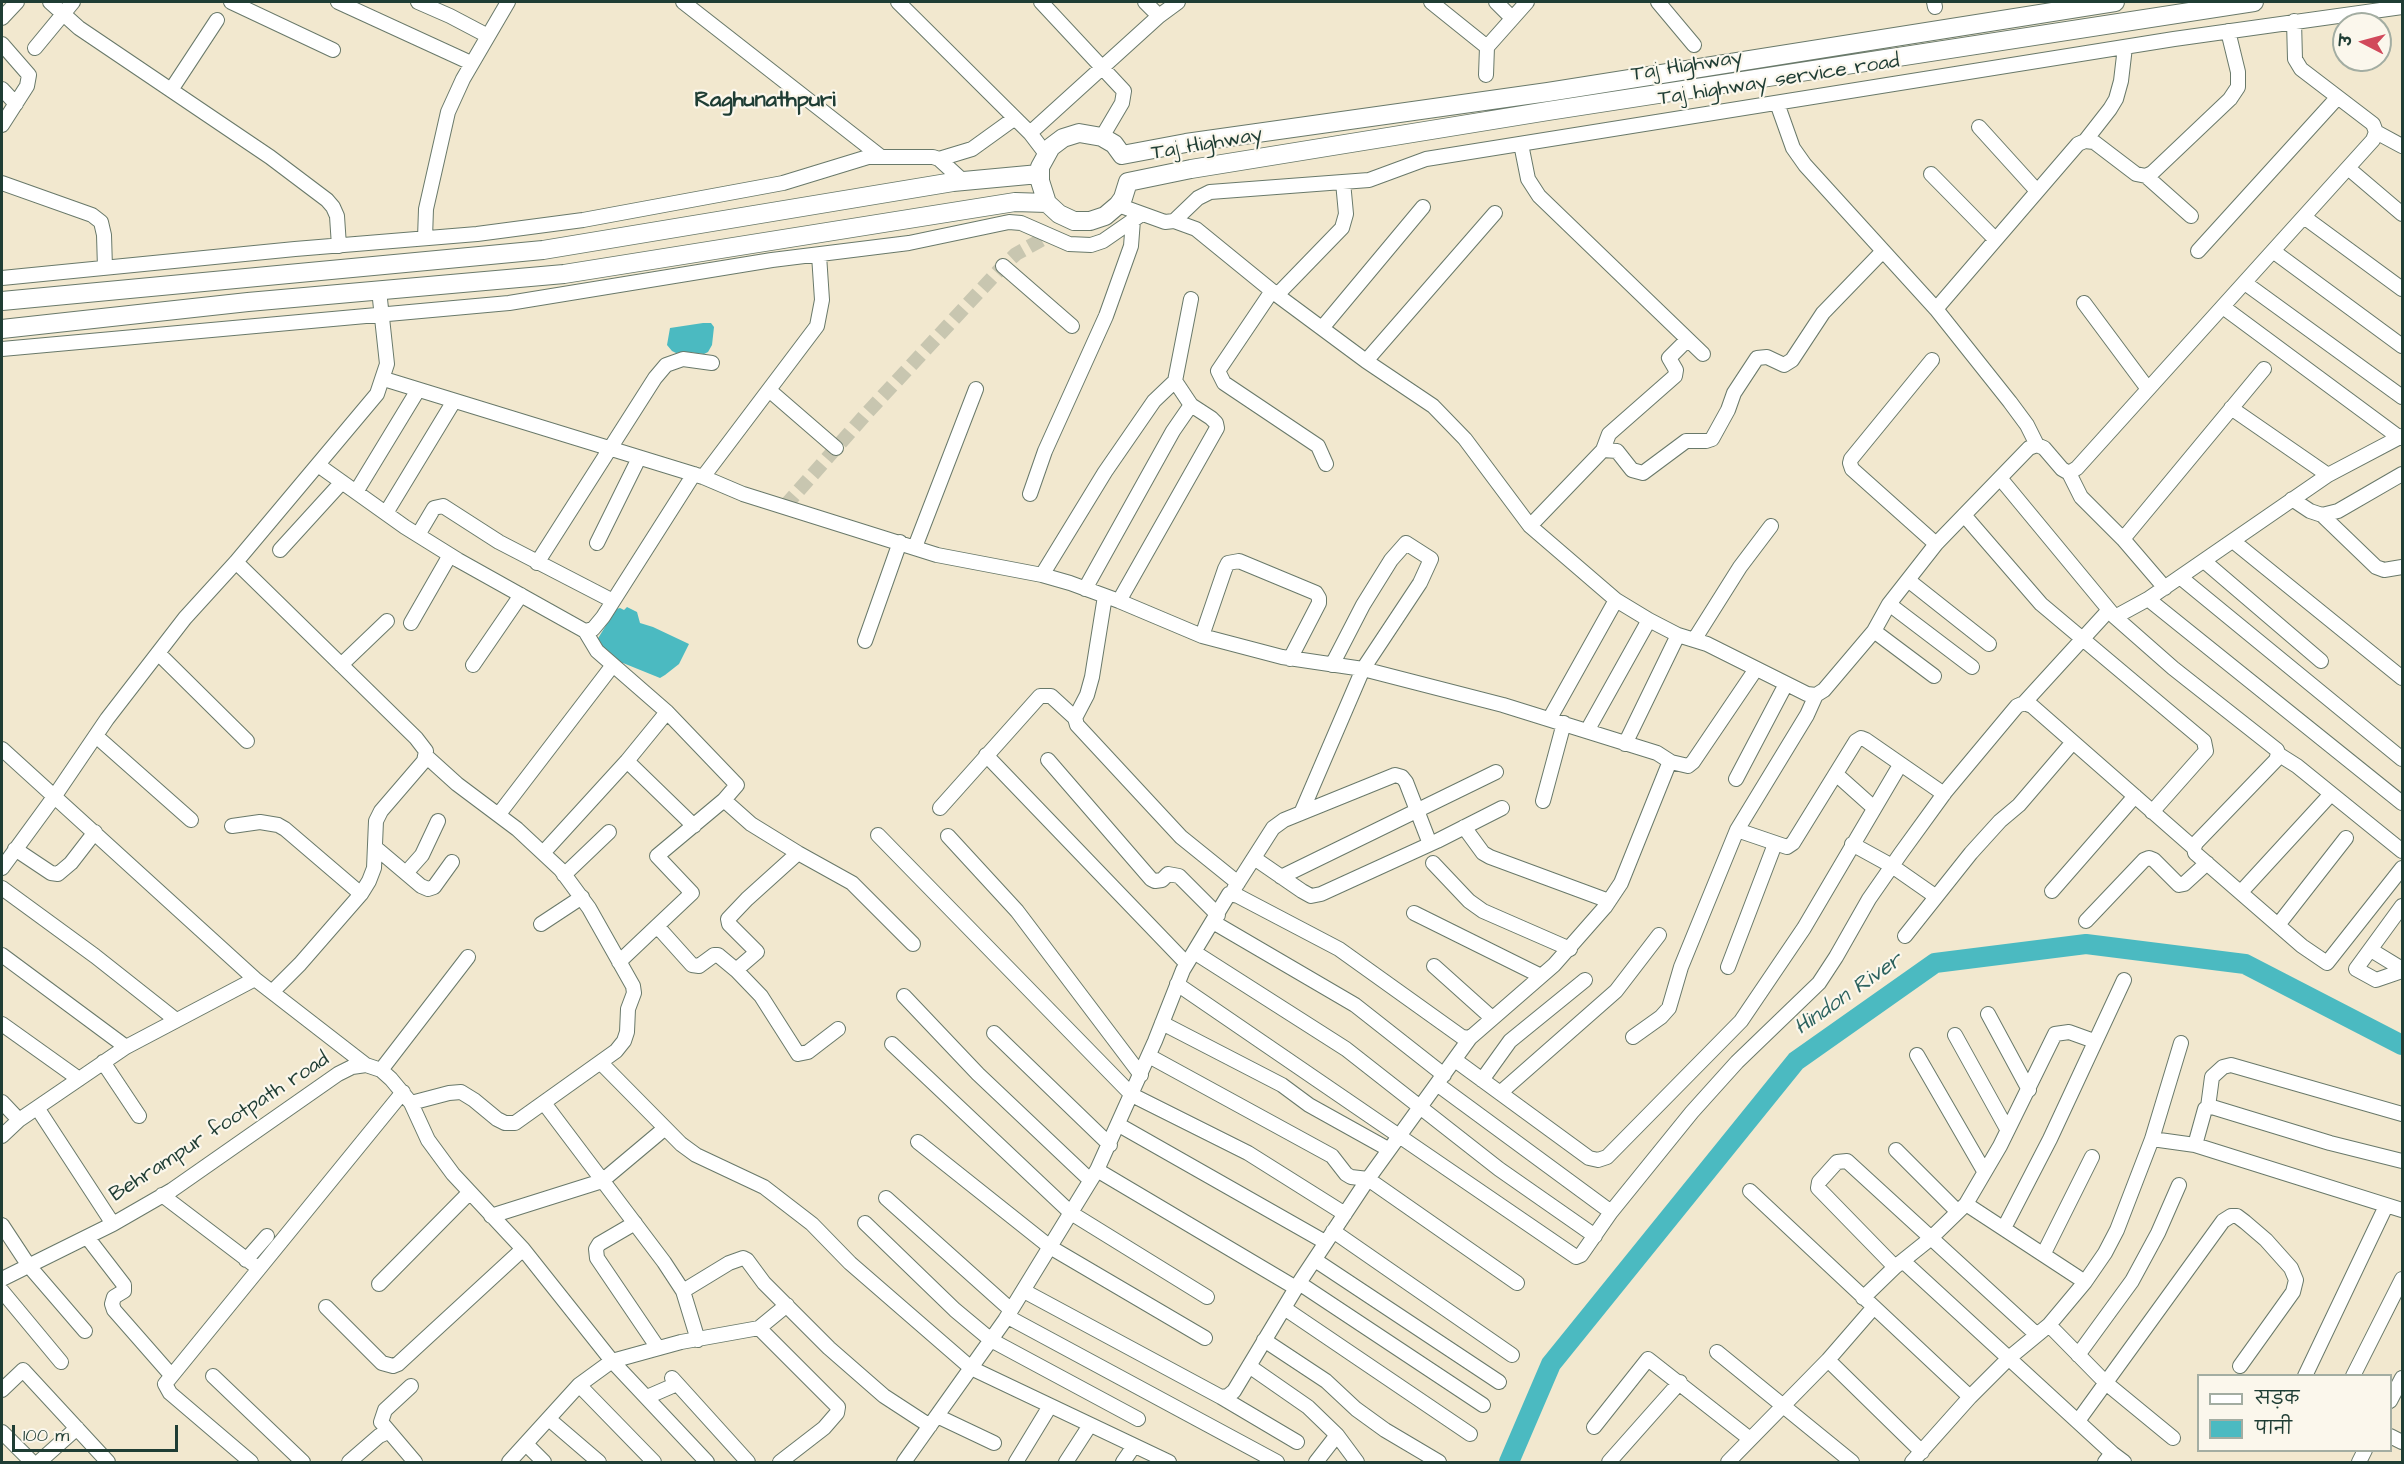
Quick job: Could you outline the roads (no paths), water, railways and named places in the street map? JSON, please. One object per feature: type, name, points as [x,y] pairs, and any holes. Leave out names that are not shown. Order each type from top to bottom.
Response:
[{"type":"main road","points":[[1118,205],[1105,216],[1082,222],[1059,214],[1047,203],[1041,189],[1039,174],[1046,154],[1056,142],[1071,134],[1087,133],[1102,136],[1114,144],[1122,155],[1186,143],[1537,93],[2115,2]]},
{"type":"main road","name":"Taj Highway","points":[[1118,205],[1128,182],[1202,167],[2254,2]]},
{"type":"main road","points":[[2,301],[543,250],[963,181],[1039,174]]},
{"type":"main road","points":[[2,329],[248,302],[564,274],[1015,202],[1047,203]]},
{"type":"street","points":[[3,14],[18,2]]},
{"type":"street","points":[[50,2],[87,34],[270,158],[327,200],[337,216],[339,246]]},
{"type":"street","points":[[35,48],[73,2]]},
{"type":"street","points":[[231,2],[333,50]]},
{"type":"street","points":[[338,2],[471,63]]},
{"type":"street","points":[[418,2],[488,36]]},
{"type":"street","points":[[425,238],[426,209],[448,112],[471,63],[508,2]]},
{"type":"street","points":[[683,2],[880,156]]},
{"type":"street","points":[[898,2],[1030,133],[1046,154]]},
{"type":"street","points":[[1041,2],[1124,91],[1122,103],[1102,136]]},
{"type":"street","points":[[1144,2],[1159,16]]},
{"type":"street","points":[[1030,133],[1102,66],[1159,16],[1179,2]]},
{"type":"street","points":[[1431,2],[1486,47]]},
{"type":"street","points":[[1496,2],[1512,18]]},
{"type":"street","points":[[1486,75],[1486,47],[1527,2]]},
{"type":"street","points":[[1658,2],[1694,45]]},
{"type":"street","name":"Taj highway service road","points":[[1174,221],[1198,198],[1210,192],[1369,180],[1426,159],[2125,47],[2403,7]]},
{"type":"street","points":[[171,90],[217,20]]},
{"type":"street","points":[[2069,473],[2077,468],[2373,140],[2376,132],[2373,124],[2301,69],[2295,59],[2294,21]]},
{"type":"street","points":[[2146,176],[2152,173],[2230,99],[2238,87],[2238,72],[2228,31]]},
{"type":"street","points":[[2,44],[29,75],[27,86],[2,125]]},
{"type":"street","points":[[2085,141],[2116,99],[2125,47]]},
{"type":"street","points":[[2,89],[16,104]]},
{"type":"street","points":[[2198,251],[2337,98]]},
{"type":"street","points":[[1777,103],[1792,148],[1805,165],[1936,309],[2010,402],[2027,425],[2037,445],[2044,448],[2062,469],[2069,473],[2080,496],[2123,539],[2165,588]]},
{"type":"street","points":[[939,159],[972,149],[1015,118]]},
{"type":"street","points":[[1978,127],[2037,191]]},
{"type":"street","points":[[2376,132],[2403,146]]},
{"type":"street","points":[[1936,309],[2078,144],[2085,141],[2101,146],[2136,174],[2146,176],[2191,216]]},
{"type":"street","points":[[1521,144],[1528,179],[1539,196],[1703,354]]},
{"type":"street","points":[[2,278],[529,228],[720,196],[800,179],[853,161],[880,156],[933,157],[939,159],[963,181]]},
{"type":"street","points":[[2348,168],[2403,214]]},
{"type":"street","points":[[1931,174],[1995,239]]},
{"type":"street","points":[[1326,464],[1318,446],[1224,383],[1218,371],[1275,293],[1342,228],[1346,214],[1344,182]]},
{"type":"street","points":[[2,183],[92,215],[101,222],[104,235],[105,268]]},
{"type":"street","points":[[1118,205],[1137,217],[1165,222],[1174,221],[1196,229],[1275,293],[1366,361],[1414,391],[1453,424],[1530,526],[1616,600],[1649,620],[1678,634],[1707,644],[1807,694],[1816,694],[1824,690],[1874,631],[1889,604],[1936,544],[2029,448],[2037,445]]},
{"type":"street","points":[[1322,328],[1424,207]]},
{"type":"street","points":[[1366,361],[1495,213]]},
{"type":"street","points":[[2,349],[509,303],[772,260],[909,243],[1009,222],[1021,223],[1069,244],[1091,245],[1103,241],[1137,217]]},
{"type":"street","points":[[1030,494],[1046,451],[1106,316],[1131,246],[1137,217]]},
{"type":"street","points":[[2304,218],[2403,289]]},
{"type":"street","points":[[2273,251],[2403,346]]},
{"type":"street","points":[[1603,450],[1617,451],[1632,470],[1643,473],[1686,441],[1712,439],[1728,410],[1734,393],[1757,358],[1767,357],[1784,364],[1792,360],[1824,313],[1882,252]]},
{"type":"street","points":[[585,631],[596,626],[698,476],[769,390],[817,326],[822,300],[819,255]]},
{"type":"street","points":[[1003,266],[1072,326]]},
{"type":"street","points":[[2245,283],[2403,397]]},
{"type":"street","points":[[2,868],[96,736],[185,618],[236,562],[377,394],[384,379],[387,351],[380,290]]},
{"type":"street","points":[[1042,575],[1111,463],[1154,401],[1175,381],[1191,299]]},
{"type":"street","points":[[2084,303],[2148,389]]},
{"type":"street","points":[[1177,984],[1572,1256],[1581,1255],[1611,1212],[1692,1112],[1737,1062],[1819,983],[1869,899],[1944,794],[2017,706],[2024,703],[2083,638],[2112,613],[2148,599],[2328,475],[2401,437],[2223,307]]},
{"type":"street","points":[[1530,526],[1603,450],[1609,435],[1675,376],[1676,370],[1669,358],[1687,340]]},
{"type":"street","points":[[537,563],[655,378],[666,365],[683,359],[712,363]]},
{"type":"street","points":[[1932,360],[1850,463],[1852,469],[1936,544]]},
{"type":"street","points":[[2123,539],[2264,369]]},
{"type":"street","points":[[384,379],[698,476],[743,494],[937,555],[1042,575],[1119,601],[1202,636],[1290,658],[1363,669],[1550,718],[1657,753],[1671,762],[1688,766],[1756,669]]},
{"type":"street","points":[[1119,601],[1216,432],[1216,423],[1191,405],[1175,381]]},
{"type":"street","points":[[915,547],[976,389]]},
{"type":"street","points":[[356,492],[418,390]]},
{"type":"street","points":[[769,390],[836,448]]},
{"type":"street","points":[[386,513],[454,401]]},
{"type":"street","points":[[1085,589],[1173,431],[1191,405]]},
{"type":"street","points":[[2231,408],[2328,475]]},
{"type":"street","points":[[597,543],[639,458]]},
{"type":"street","points":[[318,465],[450,555],[585,631],[593,646],[668,712],[737,785],[724,800],[657,856],[692,892],[619,963]]},
{"type":"street","points":[[2322,515],[2338,511],[2403,474]]},
{"type":"street","points":[[2000,478],[2112,613],[2173,668],[2277,750],[2278,754],[2403,851]]},
{"type":"street","points":[[280,550],[342,482]]},
{"type":"street","points":[[2292,500],[2322,515],[2376,567],[2384,570],[2403,567]]},
{"type":"street","points":[[418,535],[434,508],[443,506],[499,542],[613,601]]},
{"type":"street","points":[[1964,515],[2041,604],[2204,741],[2207,746],[2206,751],[2152,812]]},
{"type":"street","points":[[1694,640],[1740,567],[1771,526]]},
{"type":"street","points":[[2233,541],[2403,678]]},
{"type":"street","points":[[865,641],[900,542]]},
{"type":"street","points":[[1302,811],[1363,669],[1420,584],[1431,559],[1406,543],[1391,560],[1363,605],[1332,665]]},
{"type":"street","points":[[411,623],[450,555]]},
{"type":"street","points":[[1202,636],[1225,569],[1228,563],[1239,561],[1316,593],[1319,598],[1319,603],[1290,658]]},
{"type":"street","points":[[2204,561],[2321,661]]},
{"type":"street","points":[[236,562],[416,738],[426,751],[426,756],[457,784],[499,814],[564,875],[582,897],[634,989],[628,1010],[627,1032],[624,1041],[616,1051],[521,1119],[509,1124],[497,1119],[461,1092],[407,1098],[258,1268],[186,1360],[171,1375],[165,1388],[250,1462]]},
{"type":"street","points":[[2180,577],[2403,759]]},
{"type":"street","points":[[1908,580],[1989,644]]},
{"type":"street","points":[[473,665],[521,596]]},
{"type":"street","points":[[1075,718],[1087,694],[1092,677],[1105,596]]},
{"type":"street","points":[[2148,599],[2403,803]]},
{"type":"street","points":[[1550,718],[1616,600]]},
{"type":"street","points":[[1889,604],[1972,667]]},
{"type":"street","points":[[1587,731],[1649,620]]},
{"type":"street","points":[[341,665],[387,621]]},
{"type":"street","points":[[1874,631],[1934,676]]},
{"type":"street","points":[[1625,744],[1678,634]]},
{"type":"street","points":[[158,653],[247,741]]},
{"type":"street","points":[[499,814],[613,665]]},
{"type":"street","points":[[1736,779],[1786,684]]},
{"type":"street","points":[[1633,1037],[1669,1008],[1681,967],[1737,830],[1807,715],[1816,694]]},
{"type":"street","points":[[940,808],[1040,696],[1051,696],[1075,718],[1077,725],[1181,837],[1235,888],[1339,949],[1462,1038],[1470,1038]]},
{"type":"street","points":[[2024,703],[2032,706],[2194,848],[2195,853],[2302,946],[2326,963],[2403,868]]},
{"type":"street","points":[[543,853],[627,761],[668,712]]},
{"type":"street","points":[[1543,801],[1564,723]]},
{"type":"street","points":[[96,736],[191,819]]},
{"type":"street","points":[[1737,830],[1787,847],[1793,843],[1856,741],[1861,738],[1944,794]]},
{"type":"street","points":[[1905,936],[1971,853],[2000,820],[2019,805],[2073,742]]},
{"type":"street","points":[[2,749],[255,980],[366,1065],[381,1070],[407,1098],[428,1140],[469,1192],[523,1249],[612,1361],[707,1462]]},
{"type":"street","points":[[2194,848],[2271,767],[2278,754]]},
{"type":"street","points":[[986,755],[1190,958],[1346,1049],[1499,1169],[1595,1236]]},
{"type":"street","points":[[272,992],[300,964],[361,894],[374,868],[376,821],[381,811],[426,756]]},
{"type":"street","points":[[1048,760],[1151,879],[1162,880],[1168,874],[1179,876],[1216,918],[1355,1005],[1441,1080],[1611,1212]]},
{"type":"street","points":[[627,761],[694,826]]},
{"type":"street","points":[[1221,1397],[1228,1396],[1234,1391],[1329,1237],[1388,1149],[1470,1038],[1570,949],[1609,901],[1621,883],[1671,762]]},
{"type":"street","points":[[1455,1060],[1589,1158],[1598,1160],[1606,1157],[1741,1021],[1804,928],[1900,765]]},
{"type":"street","points":[[1281,877],[1496,772]]},
{"type":"street","points":[[1836,774],[1874,808]]},
{"type":"street","points":[[904,1462],[1010,1313],[1094,1175],[1119,1125],[1190,958],[1273,828],[1302,811],[1395,775],[1402,777],[1406,782],[1430,844]]},
{"type":"street","points":[[2241,892],[2331,794]]},
{"type":"street","points":[[2052,891],[2135,795]]},
{"type":"street","points":[[724,800],[751,824],[852,883],[913,944]]},
{"type":"street","points":[[1254,858],[1311,896],[1321,894],[1502,808]]},
{"type":"street","points":[[406,873],[422,855],[438,821]]},
{"type":"street","points":[[232,826],[260,822],[285,829],[361,894]]},
{"type":"street","points":[[1464,827],[1484,853],[1490,857],[1609,901]]},
{"type":"street","points":[[15,849],[51,873],[58,874],[95,832]]},
{"type":"street","points":[[564,875],[609,832]]},
{"type":"street","points":[[878,835],[1132,1095],[1248,1152],[1345,1214]]},
{"type":"street","points":[[948,836],[1017,911],[1141,1075]]},
{"type":"street","points":[[2278,925],[2346,838]]},
{"type":"street","points":[[1728,967],[1775,844]]},
{"type":"street","points":[[1852,844],[1892,866],[1935,896]]},
{"type":"street","points":[[376,848],[424,888],[432,889],[452,862]]},
{"type":"street","points":[[736,970],[757,952],[729,924],[728,919],[798,853]]},
{"type":"street","points":[[2086,921],[2144,860],[2149,858],[2154,860],[2179,885],[2184,884],[2207,863]]},
{"type":"street","points":[[1433,863],[1483,911],[1570,949]]},
{"type":"street","points":[[2,888],[95,956],[176,1020]]},
{"type":"street","points":[[541,924],[582,897]]},
{"type":"street","points":[[2403,906],[2356,969],[2376,980],[2403,970]]},
{"type":"street","points":[[1413,913],[1541,976]]},
{"type":"street","points":[[657,926],[692,965],[699,966],[714,955],[718,955],[736,970],[761,996],[798,1054],[808,1052],[838,1029]]},
{"type":"street","points":[[1500,1093],[1616,991],[1659,935]]},
{"type":"street","points":[[2371,950],[2403,970]]},
{"type":"street","points":[[2,955],[126,1047]]},
{"type":"street","points":[[381,1070],[468,957]]},
{"type":"street","points":[[1434,966],[1492,1018]]},
{"type":"street","points":[[2,1136],[19,1120],[126,1047],[255,980]]},
{"type":"street","points":[[1482,1080],[1510,1041],[1585,980]]},
{"type":"street","points":[[2004,1228],[2050,1139],[2124,980]]},
{"type":"street","points":[[904,996],[978,1074],[1094,1175],[1298,1286],[1483,1405]]},
{"type":"street","points":[[1989,1014],[2029,1090]]},
{"type":"street","points":[[1162,1023],[1282,1085],[1309,1105],[1388,1149]]},
{"type":"street","points":[[2,1024],[79,1080]]},
{"type":"street","points":[[1863,1298],[1930,1239],[1961,1208],[2000,1146],[2055,1034],[2069,1032],[2094,1041]]},
{"type":"street","points":[[994,1034],[1110,1145]]},
{"type":"street","points":[[1955,1035],[2007,1130]]},
{"type":"street","points":[[1828,1360],[1917,1457],[2008,1358],[2049,1325],[2085,1282],[2105,1253],[2117,1230],[2152,1139],[2181,1043]]},
{"type":"street","points":[[892,1044],[1071,1213],[1207,1297]]},
{"type":"street","points":[[1917,1055],[1984,1171]]},
{"type":"street","points":[[1149,1056],[1332,1156],[1351,1177],[1368,1179],[1517,1283]]},
{"type":"street","points":[[103,1062],[139,1116]]},
{"type":"street","points":[[601,1063],[664,1129],[696,1155],[764,1187],[812,1224],[859,1271],[971,1368],[1134,1446],[1160,1461]]},
{"type":"street","name":"Behrampur footpath road","points":[[2,1279],[113,1224],[162,1195],[338,1074],[352,1067],[366,1065]]},
{"type":"street","points":[[2195,1145],[2205,1110],[2208,1107],[2212,1077],[2223,1067],[2231,1065],[2403,1114]]},
{"type":"street","points":[[2,1102],[19,1120]]},
{"type":"street","points":[[544,1103],[635,1223],[683,1291],[698,1340]]},
{"type":"street","points":[[2208,1107],[2330,1143],[2403,1161]]},
{"type":"street","points":[[38,1109],[113,1224]]},
{"type":"street","points":[[1119,1125],[1329,1237],[1512,1356]]},
{"type":"street","points":[[491,1216],[602,1181],[664,1129]]},
{"type":"street","points":[[2152,1139],[2195,1145],[2403,1210]]},
{"type":"street","points":[[918,1142],[1050,1247],[1206,1338]]},
{"type":"street","points":[[1896,1150],[1961,1208],[2004,1228],[2085,1282]]},
{"type":"street","points":[[2044,1253],[2092,1157]]},
{"type":"street","points":[[2036,1334],[1847,1161],[1838,1162],[1819,1182],[1818,1188],[1899,1264],[2078,1421],[2109,1458],[2124,1462]]},
{"type":"street","points":[[2078,1355],[2132,1281],[2158,1233],[2179,1185]]},
{"type":"street","points":[[1750,1191],[1970,1397]]},
{"type":"street","points":[[379,1284],[469,1192]]},
{"type":"street","points":[[162,1195],[258,1268]]},
{"type":"street","points":[[886,1198],[1010,1313],[1277,1462]]},
{"type":"street","points":[[2306,1374],[2386,1206]]},
{"type":"street","points":[[2078,1421],[2223,1221],[2231,1216],[2237,1216],[2246,1222],[2266,1240],[2292,1268],[2296,1280],[2293,1292],[2240,1366]]},
{"type":"street","points":[[635,1223],[599,1244],[596,1250],[597,1258],[658,1348]]},
{"type":"street","points":[[865,1223],[955,1310],[991,1340],[1138,1419]]},
{"type":"street","points":[[2,1225],[29,1266],[85,1331]]},
{"type":"street","points":[[246,1260],[267,1236]]},
{"type":"street","points":[[87,1237],[124,1285],[124,1291],[114,1297],[112,1304],[114,1310],[171,1375]]},
{"type":"street","points":[[326,1307],[382,1363],[393,1366],[398,1364],[523,1249]]},
{"type":"street","points":[[683,1291],[729,1263],[743,1258],[764,1283],[829,1348],[895,1404],[994,1443]]},
{"type":"street","points":[[1315,1260],[1499,1382]]},
{"type":"street","points":[[2354,1374],[2403,1279]]},
{"type":"street","points":[[2,1290],[61,1362]]},
{"type":"street","points":[[1024,1291],[1221,1397],[1297,1442]]},
{"type":"street","points":[[509,1462],[550,1420],[579,1385],[612,1361],[658,1348],[759,1328],[787,1305]]},
{"type":"street","points":[[1738,1459],[1750,1439],[1785,1406],[1874,1307]]},
{"type":"street","points":[[1284,1308],[1470,1434]]},
{"type":"street","points":[[2049,1325],[2106,1383],[2173,1438]]},
{"type":"street","points":[[759,1328],[837,1407],[837,1413],[824,1428],[781,1462]]},
{"type":"street","points":[[1264,1340],[1326,1381],[1356,1409],[1385,1430],[1439,1462]]},
{"type":"street","points":[[1717,1352],[1852,1462]]},
{"type":"street","points":[[1594,1427],[1646,1360],[1652,1360],[1750,1439]]},
{"type":"street","points":[[1249,1366],[1308,1407],[1337,1435],[1357,1462]]},
{"type":"street","points":[[2,1390],[23,1370],[108,1462]]},
{"type":"street","points":[[213,1376],[303,1462]]},
{"type":"street","points":[[2392,1399],[2402,1379]]},
{"type":"street","points":[[647,1397],[674,1381],[748,1462]]},
{"type":"street","points":[[1609,1462],[1680,1382]]},
{"type":"street","points":[[579,1385],[654,1462]]},
{"type":"street","points":[[411,1386],[382,1414],[381,1422],[415,1462]]},
{"type":"street","points":[[1016,1462],[1050,1406]]},
{"type":"street","points":[[550,1420],[599,1462]]},
{"type":"street","points":[[1066,1462],[1090,1425]]},
{"type":"street","points":[[39,1462],[77,1428]]},
{"type":"street","points":[[2,1432],[32,1462]]},
{"type":"street","points":[[349,1462],[379,1436],[388,1432]]},
{"type":"street","points":[[1316,1462],[1337,1435]]},
{"type":"street","points":[[526,1444],[544,1462]]},
{"type":"street","points":[[1123,1462],[1134,1446]]},
{"type":"water","points":[[711,323],[714,327],[712,345],[708,352],[704,354],[676,353],[667,345],[670,328]]},
{"type":"water","points":[[627,607],[637,612],[640,623],[689,644],[679,664],[660,678],[623,663],[612,665],[597,640],[616,609],[624,610]]},
{"type":"waterway","name":"Hindon River","points":[[1509,1462],[1551,1364],[1796,1061],[1935,963],[2086,944],[2245,964],[2402,1045]]},
{"type":"tunnel","points":[[785,506],[867,413],[1003,266],[1016,254],[1050,235]]},
{"type":"district","name":"Raghunathpuri","points":[[765,101]]}]
